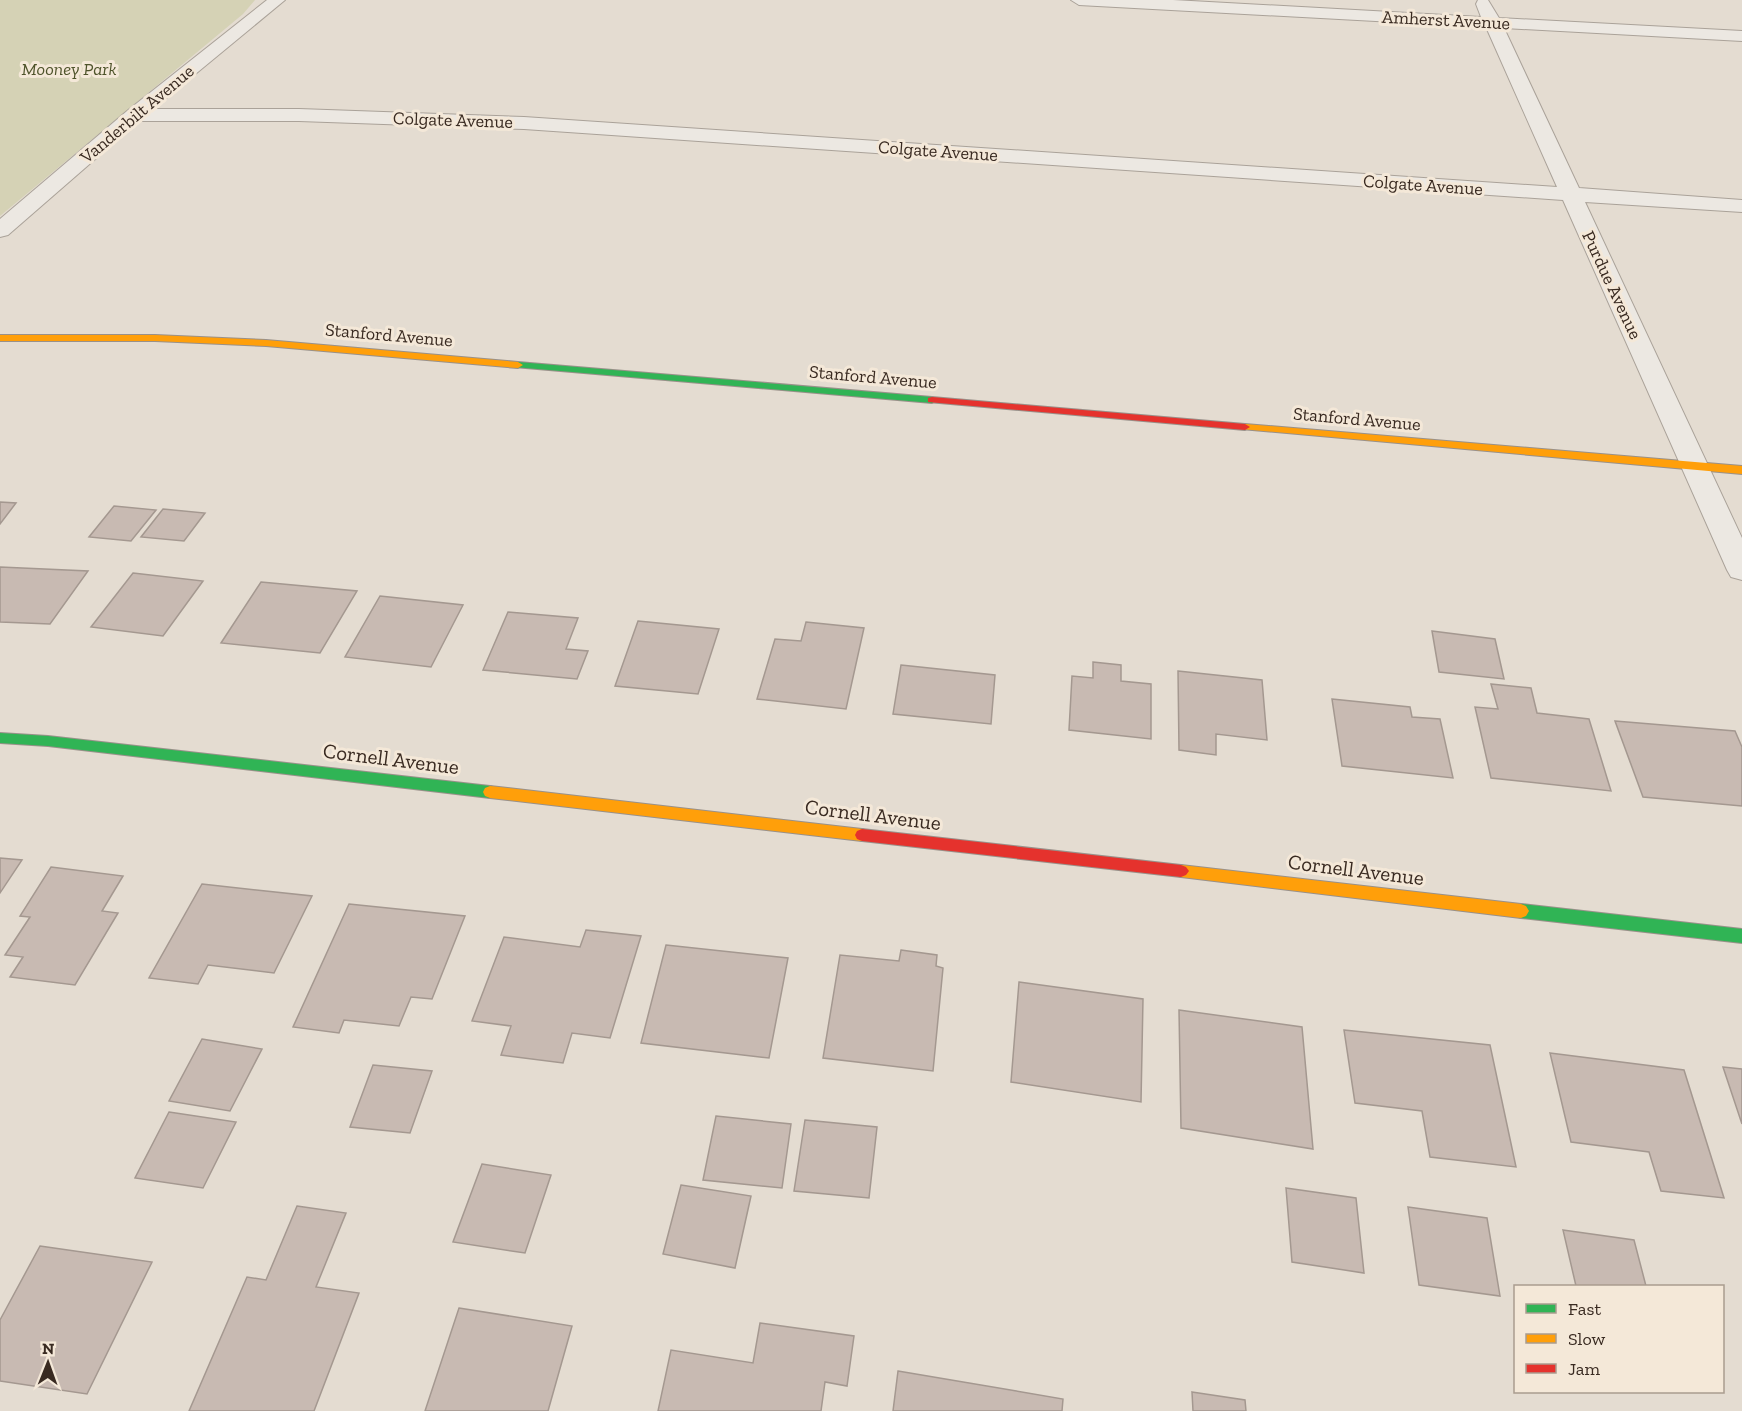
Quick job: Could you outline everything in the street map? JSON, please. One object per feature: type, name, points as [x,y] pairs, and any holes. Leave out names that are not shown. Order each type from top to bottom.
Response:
[{"type":"street","name":"Vanderbilt Avenue","points":[[0,230],[134,115],[277,0]]},
{"type":"street","name":"Amherst Avenue","points":[[1079,0],[1742,36]]},
{"type":"street","name":"Purdue Avenue","points":[[1482,0],[1742,570]]},
{"type":"street","name":"Colgate Avenue","points":[[134,115],[299,115],[524,123],[1742,206]]},
{"type":"street","name":"Stanford Avenue","points":[[0,338],[155,338],[266,343],[1742,470]]},
{"type":"street","name":"Cornell Avenue","points":[[0,738],[48,741],[1742,936]]},
{"type":"green space","name":"Mooney Park","points":[[0,0],[255,0],[243,14],[0,216]]},
{"type":"building","points":[[0,502],[16,503],[0,524]]},
{"type":"building","points":[[114,506],[156,510],[131,541],[89,537]]},
{"type":"building","points":[[163,509],[205,513],[184,541],[141,537]]},
{"type":"building","points":[[0,567],[88,571],[50,624],[0,622]]},
{"type":"building","points":[[133,573],[203,581],[163,636],[91,627]]},
{"type":"building","points":[[261,582],[357,591],[320,653],[221,643]]},
{"type":"building","points":[[380,596],[463,605],[431,667],[345,657]]},
{"type":"building","points":[[508,612],[578,618],[566,649],[588,651],[577,679],[483,670]]},
{"type":"building","points":[[638,621],[719,629],[698,694],[615,686]]},
{"type":"building","points":[[806,622],[864,628],[846,709],[757,699],[775,639],[801,641]]},
{"type":"building","points":[[1432,631],[1495,639],[1504,679],[1439,672]]},
{"type":"building","points":[[1093,662],[1121,665],[1121,681],[1151,684],[1151,739],[1069,730],[1072,676],[1093,678]]},
{"type":"building","points":[[901,665],[995,675],[991,724],[893,714]]},
{"type":"building","points":[[1178,671],[1262,680],[1267,740],[1216,734],[1216,755],[1179,750]]},
{"type":"building","points":[[1491,684],[1531,688],[1537,713],[1589,719],[1611,791],[1491,778],[1475,707],[1498,709]]},
{"type":"building","points":[[1332,699],[1410,707],[1412,717],[1440,719],[1453,778],[1342,766]]},
{"type":"building","points":[[1615,721],[1735,731],[1742,747],[1742,806],[1643,797]]},
{"type":"building","points":[[0,858],[22,860],[0,893]]},
{"type":"building","points":[[51,867],[123,876],[102,911],[118,913],[75,985],[10,977],[23,957],[5,955],[30,917],[20,916]]},
{"type":"building","points":[[202,884],[312,896],[274,973],[208,965],[198,984],[149,978]]},
{"type":"building","points":[[349,904],[465,916],[432,999],[411,997],[399,1026],[344,1020],[339,1033],[293,1027]]},
{"type":"building","points":[[586,930],[641,936],[610,1038],[572,1033],[563,1063],[501,1055],[511,1026],[472,1021],[504,937],[580,947]]},
{"type":"building","points":[[666,945],[788,958],[769,1058],[641,1043]]},
{"type":"building","points":[[901,950],[937,955],[936,966],[943,968],[933,1071],[823,1058],[840,955],[899,961]]},
{"type":"building","points":[[1019,982],[1143,999],[1141,1102],[1011,1082]]},
{"type":"building","points":[[1179,1010],[1302,1027],[1313,1149],[1181,1128]]},
{"type":"building","points":[[1344,1030],[1490,1045],[1516,1167],[1430,1157],[1422,1111],[1355,1103]]},
{"type":"building","points":[[202,1039],[262,1049],[230,1111],[169,1101]]},
{"type":"building","points":[[1550,1053],[1684,1070],[1724,1198],[1661,1191],[1649,1152],[1571,1142]]},
{"type":"building","points":[[373,1065],[432,1071],[410,1133],[350,1127]]},
{"type":"building","points":[[1723,1067],[1742,1069],[1742,1124]]},
{"type":"building","points":[[169,1112],[236,1122],[203,1188],[135,1178]]},
{"type":"building","points":[[716,1116],[791,1124],[782,1188],[703,1180]]},
{"type":"building","points":[[805,1120],[877,1127],[869,1198],[794,1191]]},
{"type":"building","points":[[482,1164],[551,1175],[525,1253],[453,1242]]},
{"type":"building","points":[[681,1185],[751,1196],[735,1268],[663,1254]]},
{"type":"building","points":[[1286,1188],[1356,1198],[1364,1273],[1292,1262]]},
{"type":"building","points":[[297,1206],[346,1213],[316,1287],[359,1293],[314,1411],[189,1411],[247,1277],[266,1280]]},
{"type":"building","points":[[1408,1207],[1487,1218],[1500,1296],[1419,1285]]},
{"type":"building","points":[[1563,1230],[1634,1240],[1646,1285],[1576,1285]]},
{"type":"building","points":[[40,1246],[152,1262],[87,1394],[0,1381],[0,1320]]},
{"type":"building","points":[[459,1308],[572,1326],[548,1411],[425,1411]]},
{"type":"building","points":[[760,1323],[854,1336],[847,1386],[825,1382],[821,1411],[658,1411],[671,1350],[753,1363]]},
{"type":"building","points":[[898,1371],[1063,1399],[1062,1411],[893,1411]]},
{"type":"building","points":[[1192,1392],[1245,1400],[1246,1411],[1193,1411]]},
{"type":"traffic: fast","points":[[518,365],[932,400]]},
{"type":"traffic: fast","points":[[0,738],[48,741],[490,792]]},
{"type":"traffic: fast","points":[[1521,911],[1742,936]]},
{"type":"traffic: slow","points":[[0,338],[155,338],[266,343],[518,365]]},
{"type":"traffic: slow","points":[[1245,427],[1742,470]]},
{"type":"traffic: slow","points":[[490,792],[862,835]]},
{"type":"traffic: slow","points":[[1181,871],[1521,911]]},
{"type":"traffic: jam","points":[[932,400],[1245,427]]},
{"type":"traffic: jam","points":[[862,835],[1181,871]]}]
